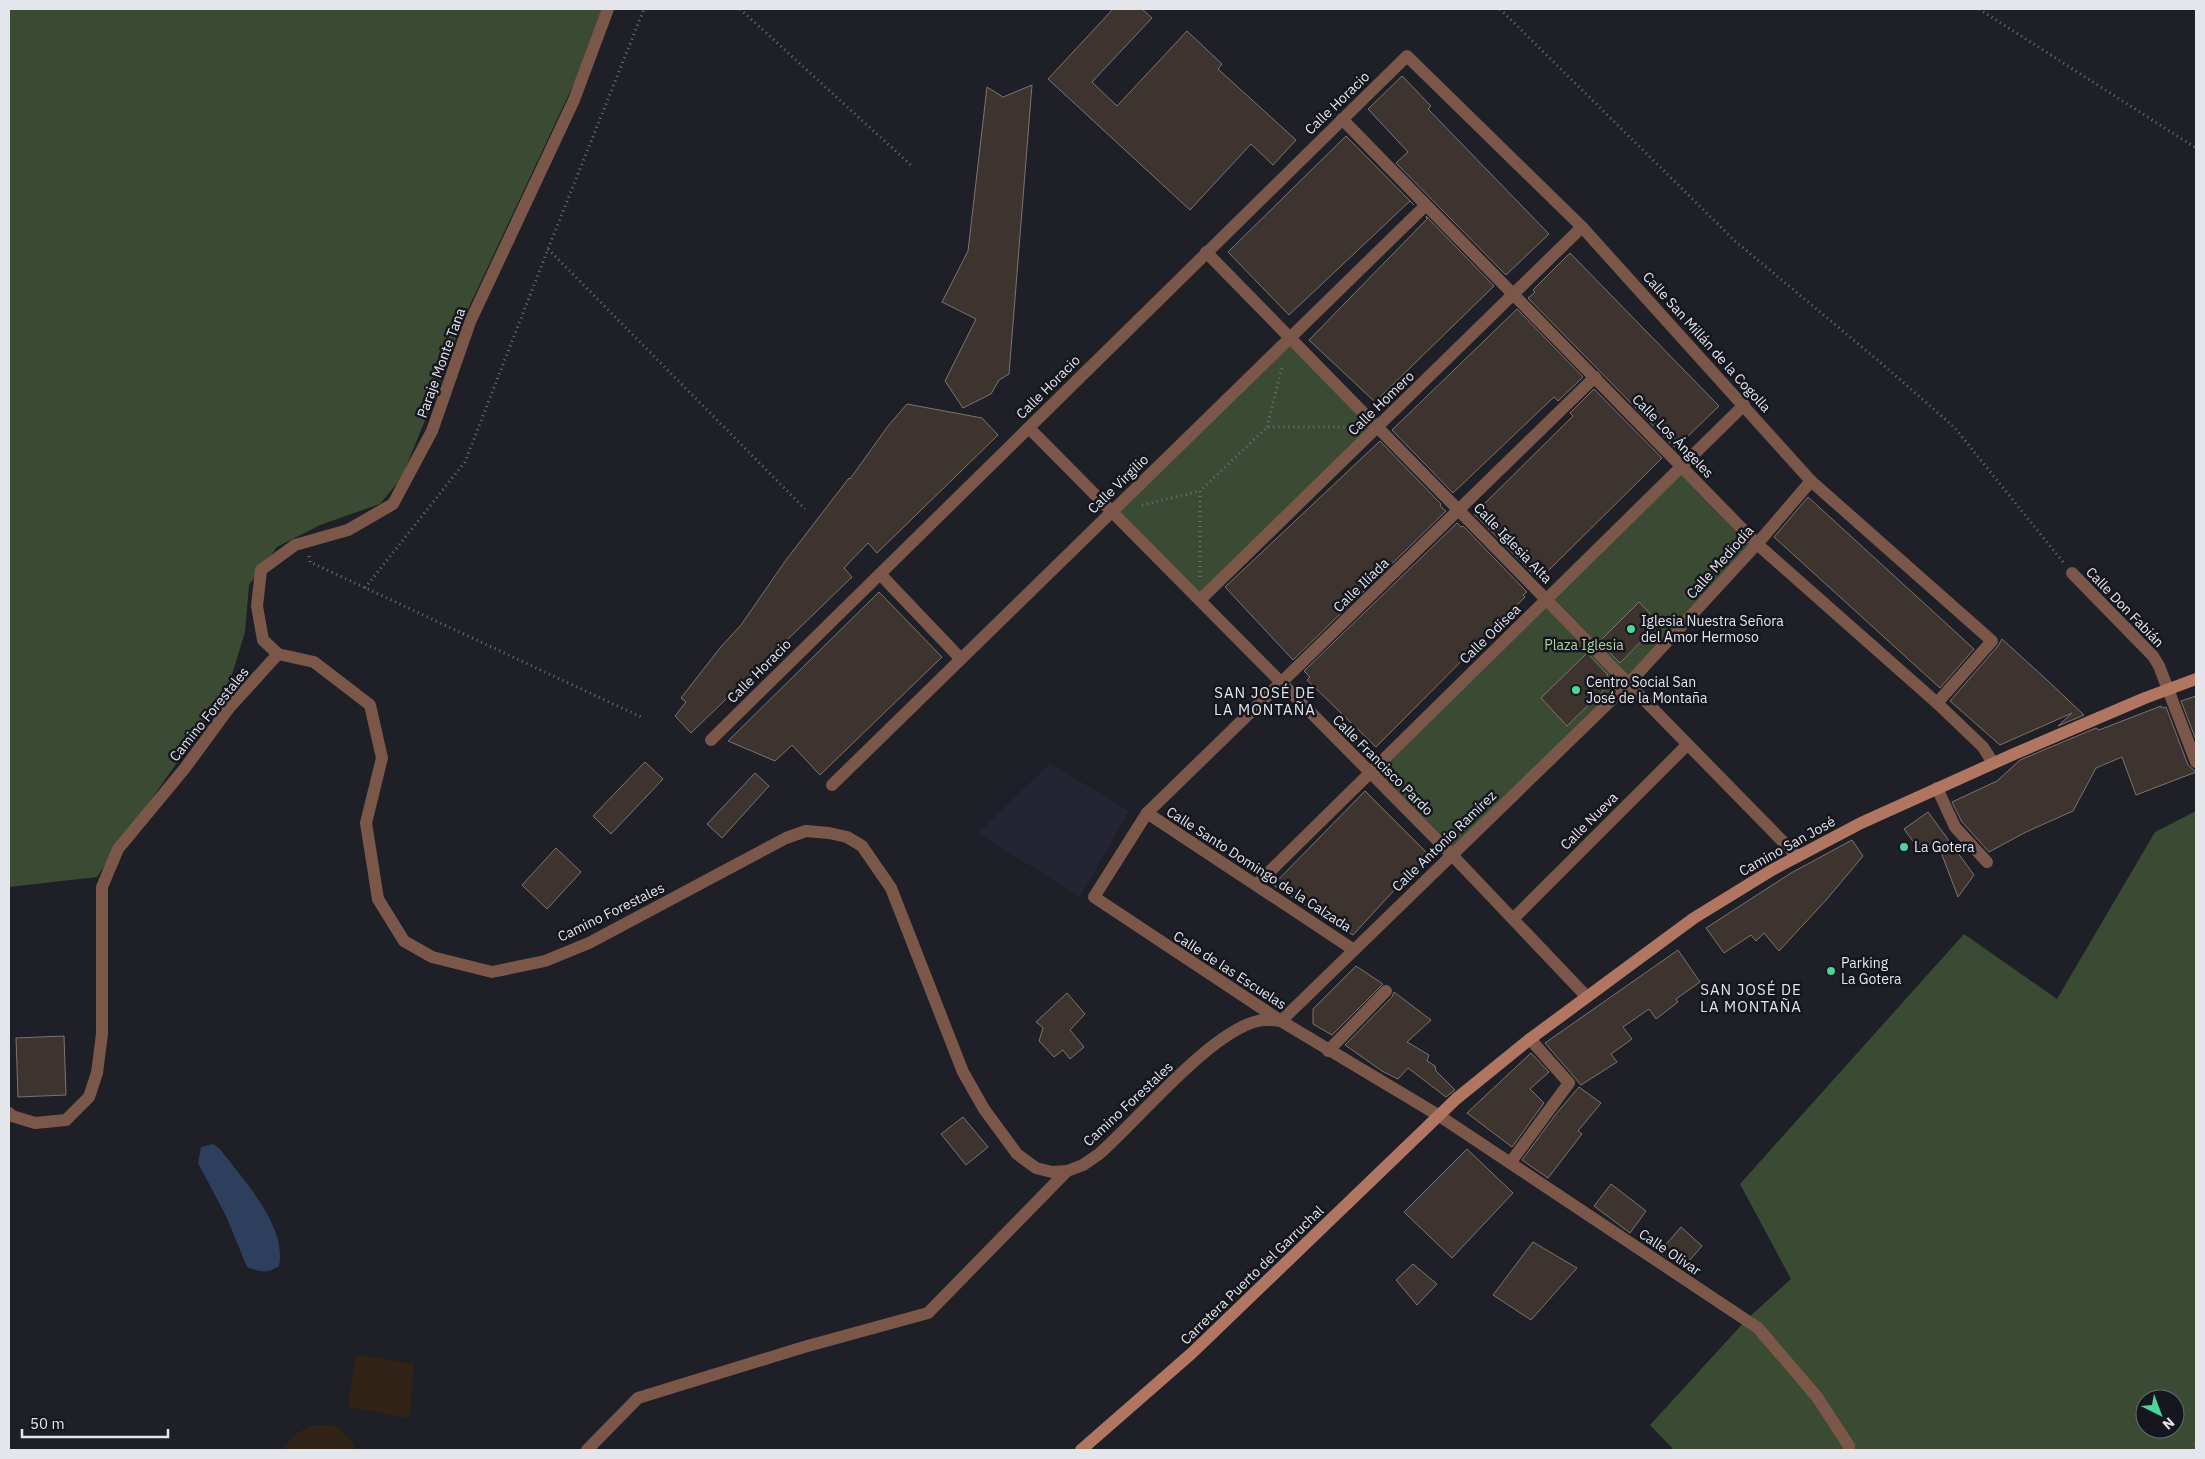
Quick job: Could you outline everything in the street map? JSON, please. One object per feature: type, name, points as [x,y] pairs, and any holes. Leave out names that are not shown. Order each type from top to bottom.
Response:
[{"type":"main road","name":"Camino San José","points":[[1438,1115],[1530,1039],[1694,918],[1797,856],[1992,763],[2196,679]]},
{"type":"main road","name":"Carretera Puerto del Garruchal","points":[[1081,1450],[1192,1353],[1438,1115]]},
{"type":"street","name":"Paraje Monte Tana","points":[[278,654],[263,640],[257,606],[261,570],[295,546],[306,541],[348,530],[393,504],[432,431],[470,322],[574,100],[608,9]]},
{"type":"street","name":"Calle Horacio","points":[[711,740],[1407,56]]},
{"type":"street","name":"Calle San Millán de la Cogolla","points":[[1407,56],[1582,227],[1811,481],[1992,641],[1937,703]]},
{"type":"street","name":"Calle Los Ángeles","points":[[1342,119],[1757,544],[1937,703],[1983,747],[1992,763]]},
{"type":"street","name":"Calle Virgilio","points":[[832,785],[1426,205]]},
{"type":"street","name":"Calle Homero","points":[[1200,600],[1582,227]]},
{"type":"street","name":"Calle Iglesia Alta","points":[[1206,252],[1797,856]]},
{"type":"street","name":"Calle Ilíada","points":[[1147,813],[1595,377]]},
{"type":"street","name":"Calle Odisea","points":[[1257,884],[1744,405]]},
{"type":"street","name":"Calle Francisco Pardo","points":[[1029,428],[1452,855],[1587,997]]},
{"type":"street","name":"Calle Mediodía","points":[[1629,683],[1757,544],[1811,481]]},
{"type":"street","name":"Calle Don Fabián","points":[[2072,573],[2147,648],[2159,666],[2196,762]]},
{"type":"street","points":[[880,574],[961,659]]},
{"type":"street","name":"Camino Forestales","points":[[9,1113],[12,1116],[35,1123],[66,1120],[89,1097],[97,1073],[102,1034],[102,887],[118,849],[185,768],[229,708],[278,654],[314,662],[370,705],[382,758],[366,823],[378,899],[404,941],[432,957],[492,972],[545,960],[589,943],[786,838],[806,831],[847,837],[862,846],[891,888],[963,1072],[984,1109],[1017,1154],[1036,1168],[1052,1172],[1068,1172],[1099,1154],[1193,1063],[1234,1032],[1258,1021],[1281,1021]]},
{"type":"street","name":"Calle Antonio Ramírez","points":[[1281,1021],[1629,683]]},
{"type":"street","name":"Calle Nueva","points":[[1512,919],[1687,745]]},
{"type":"street","points":[[1937,788],[1955,827],[1987,862]]},
{"type":"street","name":"Calle Santo Domingo de la Calzada","points":[[1147,813],[1257,884],[1354,950]]},
{"type":"street","name":"Calle de las Escuelas","points":[[1147,813],[1094,897],[1328,1051],[1438,1115]]},
{"type":"street","points":[[1328,1051],[1386,991]]},
{"type":"street","points":[[1510,1163],[1569,1083],[1530,1039]]},
{"type":"street","name":"Calle Olivar","points":[[1438,1115],[1758,1328],[1817,1397],[1849,1446],[1849,1450]]},
{"type":"street","points":[[587,1450],[638,1398],[804,1347],[928,1313],[1068,1172]]},
{"type":"path","points":[[365,588],[465,462],[644,9]]},
{"type":"path","points":[[740,9],[912,166]]},
{"type":"path","points":[[1500,9],[1735,241],[1881,363],[1954,427],[2072,573]]},
{"type":"path","points":[[1979,9],[2196,148]]},
{"type":"path","points":[[548,249],[805,509]]},
{"type":"path","points":[[1138,506],[1200,491],[1267,427],[1283,364]]},
{"type":"path","points":[[1267,427],[1378,427]]},
{"type":"path","points":[[1200,491],[1200,600]]},
{"type":"path","points":[[306,541],[310,562],[641,717]]},
{"type":"path","points":[[2193,1450],[2196,1443]]},
{"type":"shaded area","points":[[1050,763],[1129,811],[1080,897],[978,833]]},
{"type":"shaded area","points":[[356,1354],[414,1364],[409,1418],[348,1407]]},
{"type":"shaded area","points":[[312,1425],[336,1426],[352,1441],[355,1450],[283,1450],[294,1435]]},
{"type":"green space","points":[[9,9],[602,9],[584,62],[461,324],[438,388],[402,477],[380,504],[320,525],[277,547],[249,585],[245,632],[227,691],[97,877],[9,887]]},
{"type":"green space","points":[[1290,337],[1378,427],[1200,600],[1112,512]]},
{"type":"green space","name":"Plaza Iglesia","points":[[1682,466],[1757,544],[1452,855],[1370,772]]},
{"type":"green space","points":[[2196,811],[2196,1450],[1674,1450],[1650,1425],[1746,1320],[1791,1279],[1740,1184],[1964,934],[2057,999],[2155,832]]},
{"type":"water","points":[[213,1144],[220,1149],[251,1189],[270,1219],[280,1250],[279,1266],[274,1269],[263,1271],[247,1267],[226,1216],[198,1163],[201,1147]]},
{"type":"building","points":[[1113,9],[1142,9],[1152,18],[1092,82],[1117,106],[1187,31],[1222,64],[1218,69],[1296,140],[1273,165],[1251,144],[1190,210],[1048,79]]},
{"type":"building","points":[[1402,76],[1431,106],[1428,109],[1549,234],[1506,275],[1396,163],[1408,152],[1368,109]]},
{"type":"building","points":[[1032,85],[1009,374],[999,380],[991,394],[963,408],[945,381],[976,319],[942,302],[968,251],[987,87],[1003,97]]},
{"type":"building","points":[[1346,136],[1414,205],[1410,201],[1289,315],[1228,252]]},
{"type":"building","points":[[1426,216],[1494,286],[1375,402],[1309,340],[1427,219]]},
{"type":"building","points":[[1570,253],[1719,406],[1681,443],[1680,441],[1674,447],[1528,298],[1535,292],[1533,290]]},
{"type":"building","points":[[1517,309],[1583,377],[1558,401],[1554,397],[1453,493],[1392,430]]},
{"type":"building","points":[[1594,389],[1662,458],[1539,580],[1474,514],[1573,416],[1570,413]]},
{"type":"building","points":[[907,404],[982,418],[998,435],[877,553],[868,543],[844,568],[852,577],[691,733],[675,716],[686,702],[681,698],[720,648],[741,625],[786,560],[850,479],[888,426]]},
{"type":"building","points":[[1380,441],[1446,511],[1293,660],[1225,587]]},
{"type":"building","points":[[1808,497],[1974,649],[1940,688],[1774,537]]},
{"type":"building","points":[[1457,523],[1461,527],[1463,526],[1527,592],[1523,595],[1525,597],[1376,747],[1307,680],[1310,677],[1304,671]]},
{"type":"building","points":[[879,592],[942,657],[820,775],[792,745],[775,761],[728,741]]},
{"type":"building","name":"Iglesia Nuestra Señora del Amor Hermoso","points":[[1639,602],[1659,623],[1620,663],[1599,642]]},
{"type":"building","points":[[2002,639],[2084,715],[2058,726],[2072,713],[2000,745],[1950,701]]},
{"type":"building","name":"Centro Social San José de la Montaña","points":[[1587,653],[1608,675],[1606,677],[1612,682],[1567,726],[1541,698]]},
{"type":"building","points":[[2196,696],[2196,740],[2181,701]]},
{"type":"building","points":[[2161,706],[2162,708],[2166,707],[2188,765],[2196,772],[2136,795],[2122,757],[2096,768],[2073,811],[2026,832],[1989,852],[1962,822],[1952,802],[1997,781],[2020,760],[2096,728],[2099,730]]},
{"type":"building","points":[[645,762],[663,779],[611,834],[593,816]]},
{"type":"building","points":[[755,773],[769,786],[722,838],[707,824]]},
{"type":"building","points":[[1365,791],[1432,858],[1400,888],[1398,886],[1353,935],[1273,885]]},
{"type":"building","points":[[1928,812],[1974,875],[1958,897],[1936,839],[1921,852],[1904,829]]},
{"type":"building","points":[[1852,840],[1863,856],[1827,899],[1779,951],[1764,933],[1756,941],[1751,935],[1724,953],[1706,928],[1791,873]]},
{"type":"building","points":[[556,848],[581,872],[547,909],[522,885]]},
{"type":"building","points":[[1678,950],[1700,982],[1676,999],[1678,1002],[1656,1019],[1649,1009],[1623,1027],[1632,1039],[1611,1054],[1617,1062],[1581,1085],[1545,1043]]},
{"type":"building","points":[[1356,966],[1383,984],[1332,1035],[1313,1024],[1313,1009]]},
{"type":"building","points":[[1394,992],[1431,1020],[1407,1042],[1429,1055],[1427,1061],[1435,1066],[1436,1071],[1455,1090],[1446,1097],[1408,1068],[1398,1079],[1382,1071],[1345,1045],[1392,997]]},
{"type":"building","points":[[1067,993],[1085,1014],[1070,1030],[1084,1047],[1070,1059],[1063,1050],[1054,1057],[1039,1041],[1043,1028],[1036,1022]]},
{"type":"building","points":[[64,1036],[66,1095],[18,1097],[16,1038]]},
{"type":"building","points":[[1531,1053],[1549,1072],[1530,1089],[1544,1103],[1512,1147],[1467,1113]]},
{"type":"building","points":[[1579,1087],[1601,1103],[1578,1131],[1582,1134],[1548,1178],[1522,1160],[1556,1114]]},
{"type":"building","points":[[963,1117],[988,1147],[966,1165],[941,1134]]},
{"type":"building","points":[[1467,1149],[1513,1193],[1452,1258],[1404,1212]]},
{"type":"building","points":[[1611,1184],[1646,1211],[1630,1233],[1594,1206]]},
{"type":"building","points":[[1681,1227],[1702,1246],[1683,1268],[1662,1249]]},
{"type":"building","points":[[1533,1242],[1577,1268],[1531,1320],[1493,1295]]},
{"type":"building","points":[[1413,1264],[1437,1284],[1417,1305],[1396,1280]]},
{"type":"place","name":"Iglesia Nuestra Señora del Amor Hermoso","points":[[1631,629]]},
{"type":"place","name":"Centro Social San José de la Montaña","points":[[1576,690]]},
{"type":"place","name":"La Gotera","points":[[1904,847]]},
{"type":"place","name":"Parking La Gotera","points":[[1831,971]]},
{"type":"district","name":"SAN JOSÉ DE LA MONTAÑA","points":[[1265,700]]},
{"type":"district","name":"SAN JOSÉ DE LA MONTAÑA","points":[[1751,998]]}]
